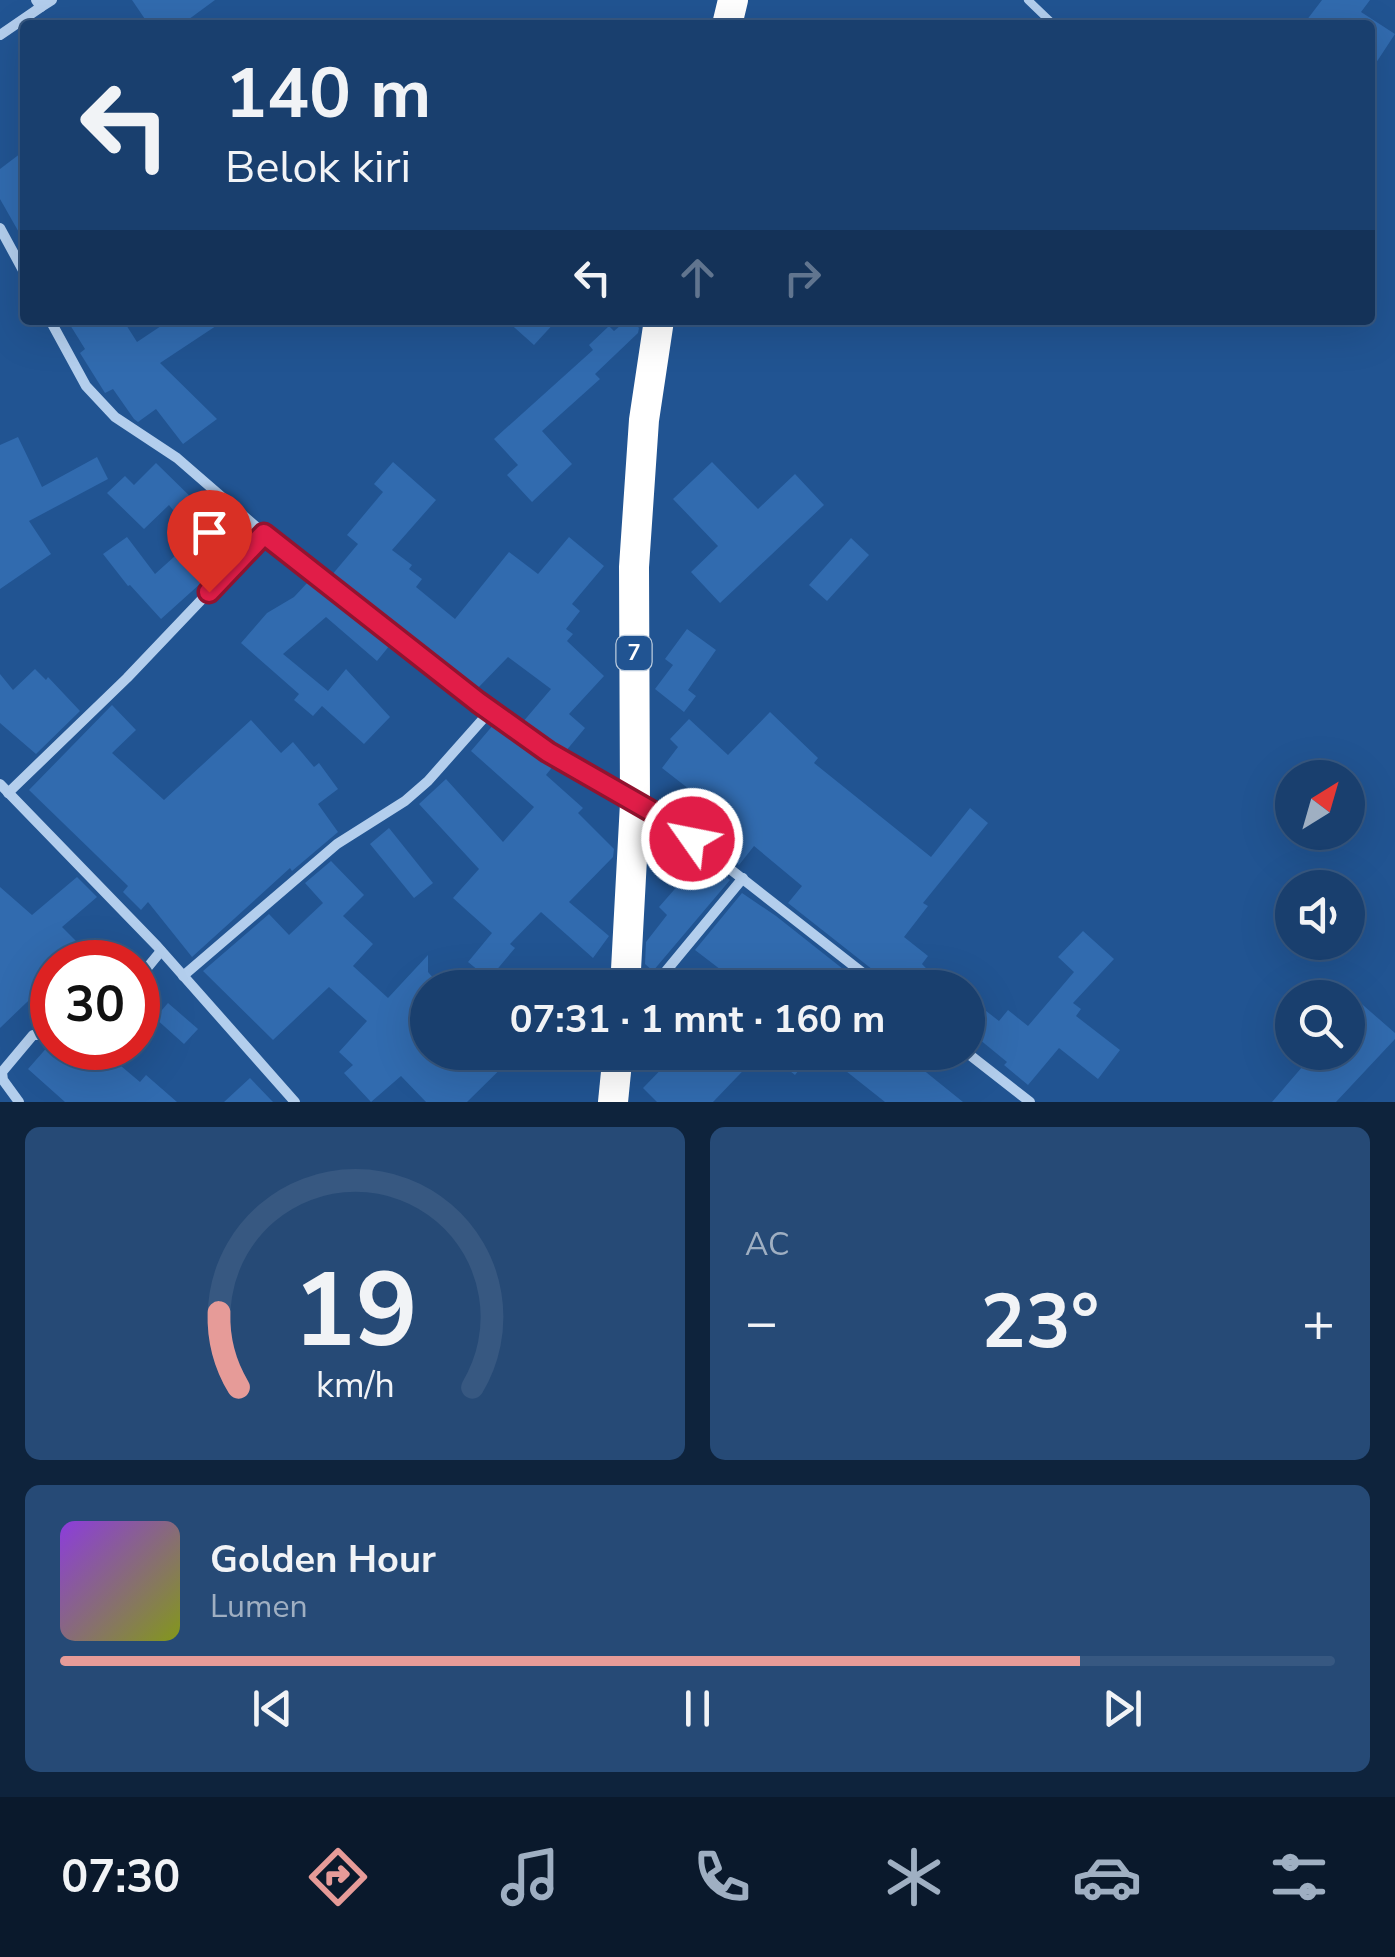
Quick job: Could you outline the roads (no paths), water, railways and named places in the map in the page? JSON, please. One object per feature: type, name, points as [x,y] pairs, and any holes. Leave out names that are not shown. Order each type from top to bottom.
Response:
[{"type":"highway","name":"7","points":[[626,970],[635,803],[634,567],[644,420],[658,325]]},
{"type":"highway","points":[[612,1102],[616,1070]]},
{"type":"street","points":[[0,35],[43,2]]},
{"type":"street","points":[[0,228],[20,265]]},
{"type":"street","points":[[53,325],[86,386],[105,409],[177,458],[264,534],[491,710],[548,752],[670,822],[859,970]]},
{"type":"street","points":[[264,534],[127,678],[4,788],[161,951],[295,1102]]},
{"type":"street","points":[[183,976],[336,844],[416,791],[491,710]]},
{"type":"street","points":[[667,970],[742,878]]},
{"type":"street","points":[[19,1102],[3,1080],[2,1072],[30,1039]]},
{"type":"street","points":[[985,1067],[1030,1102]]},
{"type":"lane","points":[[1028,0],[1049,20]]}]
